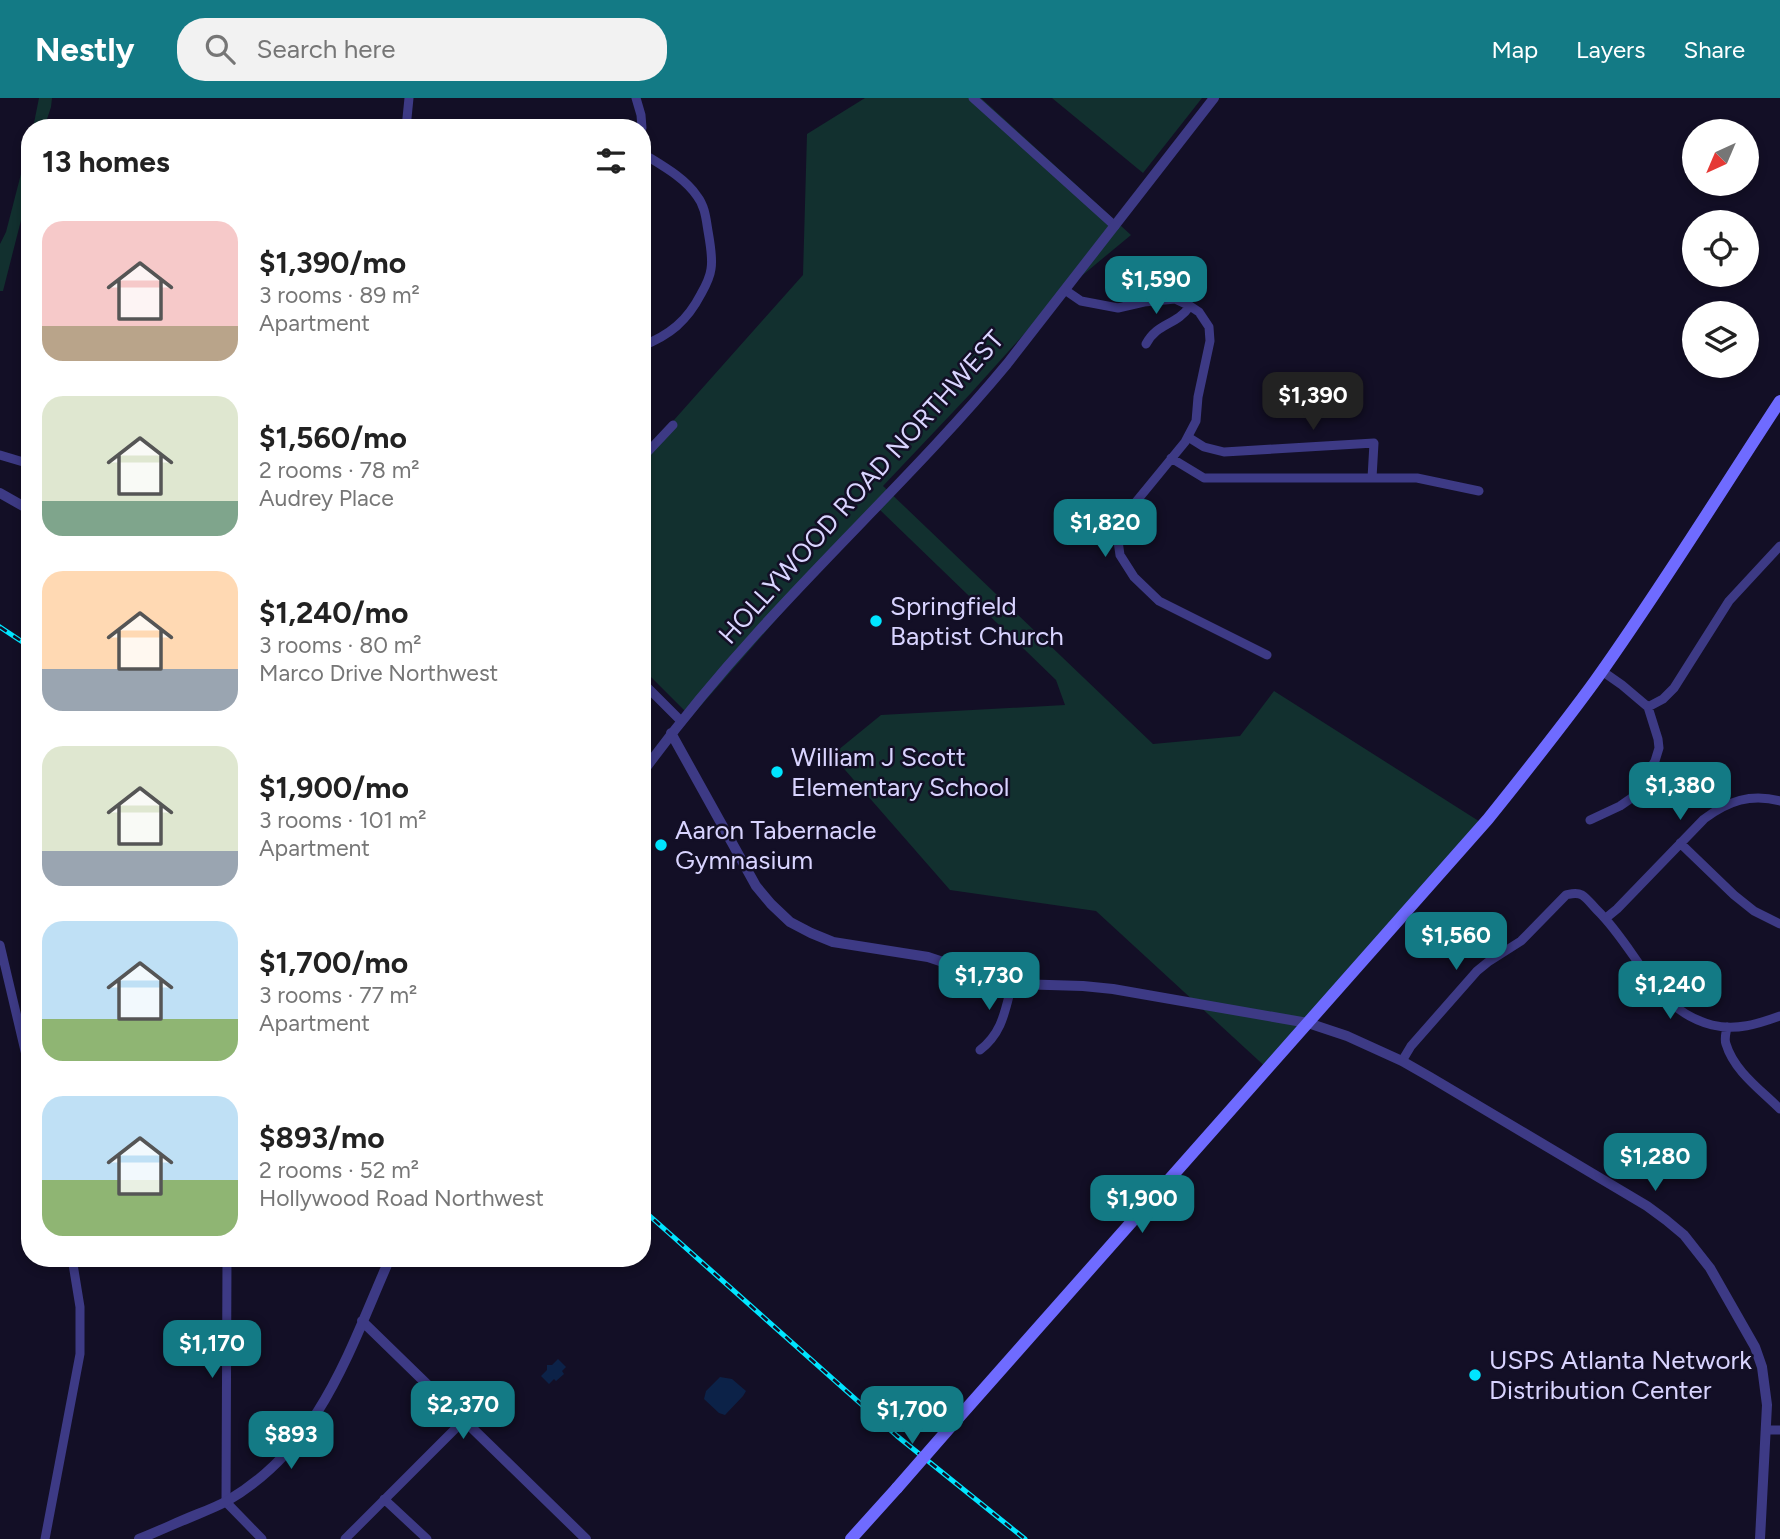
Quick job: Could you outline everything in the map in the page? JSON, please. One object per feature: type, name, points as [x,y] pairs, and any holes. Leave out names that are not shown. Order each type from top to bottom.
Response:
[{"type":"main road","points":[[851,1539],[1488,819],[1602,671],[1780,401]]},
{"type":"street","points":[[407,119],[410,98]]},
{"type":"street","points":[[636,98],[641,119]]},
{"type":"street","points":[[973,98],[1115,226]]},
{"type":"street","name":"HOLLYWOOD ROAD NORTHWEST","points":[[651,761],[671,733],[757,633],[972,406],[1214,98]]},
{"type":"street","points":[[651,159],[689,185],[699,198],[705,210],[711,269],[693,310],[663,337],[651,342]]},
{"type":"street","points":[[1065,290],[1082,301],[1118,308],[1175,299],[1199,313],[1209,327],[1210,341],[1198,397],[1196,421],[1188,437],[1125,521],[1118,541],[1120,555],[1134,577],[1159,601],[1267,655]]},
{"type":"street","points":[[1146,344],[1155,332],[1180,318],[1190,306]]},
{"type":"street","points":[[651,448],[673,425]]},
{"type":"street","points":[[1188,437],[1204,447],[1224,452],[1374,443],[1372,478]]},
{"type":"street","points":[[0,455],[21,461]]},
{"type":"street","points":[[1171,458],[1204,478],[1417,478],[1479,491]]},
{"type":"street","points":[[0,493],[21,505]]},
{"type":"street","points":[[1648,707],[1663,699],[1674,688],[1729,601],[1780,546]]},
{"type":"street","points":[[1590,820],[1633,797],[1655,761],[1659,748],[1648,707],[1602,671]]},
{"type":"street","points":[[651,691],[681,721]]},
{"type":"street","points":[[671,733],[756,886],[790,922],[811,933],[833,942],[928,957],[1012,984],[1113,989],[1308,1023],[1347,1036],[1402,1061],[1647,1206],[1666,1220],[1684,1235],[1710,1268],[1755,1348],[1762,1367],[1766,1387],[1766,1430],[1760,1539]]},
{"type":"street","points":[[1606,918],[1718,808],[1738,800],[1759,798],[1780,801]]},
{"type":"street","points":[[1680,843],[1734,895],[1754,911],[1780,924]]},
{"type":"street","points":[[1402,1061],[1411,1046],[1477,971],[1521,941],[1566,895],[1574,893],[1581,895],[1606,918],[1661,992],[1683,1013],[1712,1025],[1727,1027],[1754,1026],[1780,1016]]},
{"type":"street","points":[[0,945],[21,1034]]},
{"type":"street","points":[[980,1050],[991,1042],[999,1030],[1012,984]]},
{"type":"street","points":[[1727,1027],[1726,1046],[1738,1067],[1780,1109]]},
{"type":"street","points":[[45,1539],[80,1354],[80,1307],[73,1267]]},
{"type":"street","points":[[227,1267],[226,1502],[262,1539]]},
{"type":"street","points":[[139,1539],[226,1502],[269,1470],[306,1430],[332,1389],[386,1267]]},
{"type":"street","points":[[362,1321],[586,1539]]},
{"type":"street","points":[[345,1539],[464,1420]]},
{"type":"street","points":[[1766,1430],[1780,1430]]},
{"type":"street","points":[[384,1499],[427,1539]]},
{"type":"green space","points":[[39,98],[52,98],[47,119],[35,119]]},
{"type":"green space","points":[[865,98],[981,98],[1131,235],[1061,293],[883,486],[1153,744],[1240,736],[1274,691],[1485,825],[1270,1071],[1096,911],[950,890],[832,755],[881,715],[1065,705],[1056,680],[880,510],[830,558],[691,717],[651,677],[651,446],[803,275],[807,134]]},
{"type":"green space","points":[[1052,98],[1202,98],[1143,173]]},
{"type":"green space","points":[[21,174],[21,220],[3,291],[0,291],[0,244],[6,232]]},
{"type":"water","points":[[558,1359],[566,1367],[562,1371],[564,1374],[549,1384],[541,1376],[547,1370],[547,1365],[552,1365]]},
{"type":"water","points":[[720,1377],[732,1379],[746,1391],[725,1415],[704,1399],[706,1391]]},
{"type":"railway","points":[[0,627],[21,641]]},
{"type":"railway","points":[[651,1217],[897,1436],[1025,1539]]},
{"type":"place","name":"Springfield Baptist Church","points":[[876,621]]},
{"type":"place","name":"William J Scott Elementary School","points":[[777,772]]},
{"type":"place","name":"Aaron Tabernacle Gymnasium","points":[[661,845]]},
{"type":"place","name":"USPS Atlanta Network Distribution Center","points":[[1475,1375]]}]
